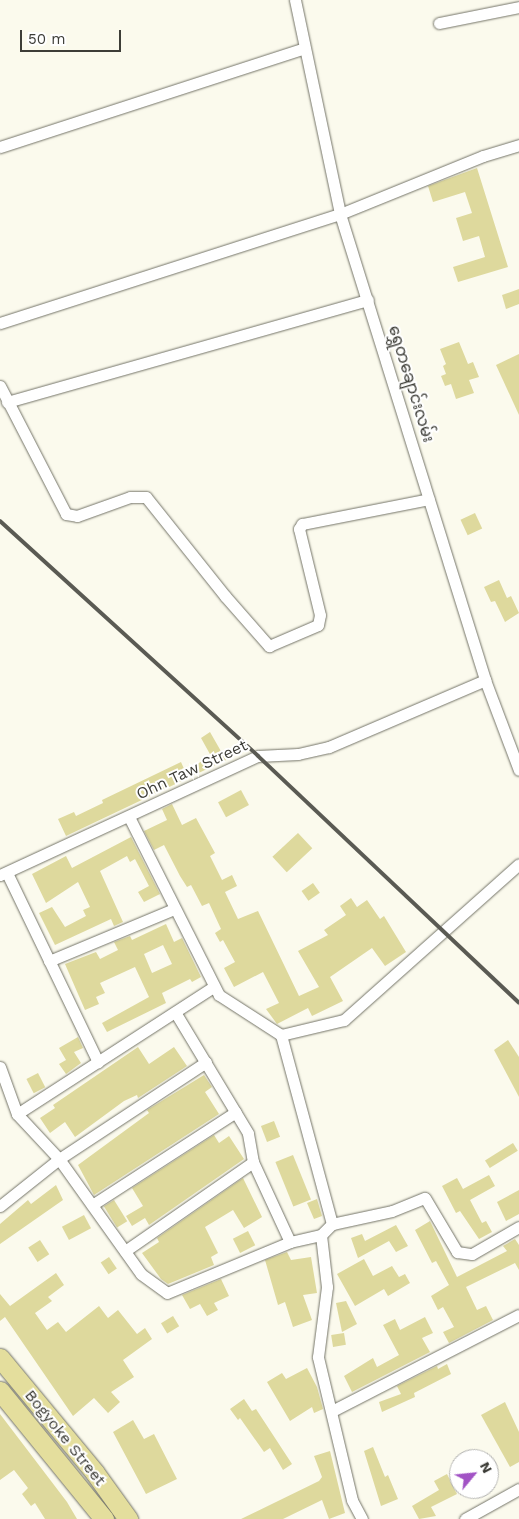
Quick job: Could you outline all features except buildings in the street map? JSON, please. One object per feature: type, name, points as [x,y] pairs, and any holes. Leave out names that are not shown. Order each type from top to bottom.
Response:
[{"type":"main road","name":"Bogyoke Street","points":[[0,1358],[95,1473],[128,1519]]},
{"type":"main road","name":"Bogyoke Street","points":[[0,1392],[104,1519]]},
{"type":"street","name":"ရွှေတချောင်းလမ်း","points":[[295,0],[340,214],[486,680],[519,770]]},
{"type":"street","points":[[439,23],[519,7]]},
{"type":"street","points":[[0,147],[304,48]]},
{"type":"street","points":[[0,324],[340,214],[483,156],[519,145]]},
{"type":"street","points":[[7,402],[368,300]]},
{"type":"street","points":[[0,386],[66,514],[77,516],[130,497],[146,498],[224,596],[269,646],[318,625],[320,615],[299,529],[302,524],[429,499]]},
{"type":"street","name":"Ohn Taw Street","points":[[3,874],[258,756],[298,754],[329,747],[486,680]]},
{"type":"street","points":[[129,817],[213,987],[219,995],[282,1035],[332,1224]]},
{"type":"street","points":[[282,1035],[344,1020],[519,864]]},
{"type":"street","points":[[3,874],[49,961],[98,1062]]},
{"type":"street","points":[[49,961],[174,909]]},
{"type":"street","points":[[17,1114],[213,987]]},
{"type":"street","points":[[175,1012],[248,1133],[253,1162],[290,1242]]},
{"type":"street","points":[[0,1206],[59,1159],[206,1062]]},
{"type":"street","points":[[0,1067],[17,1114],[59,1159],[141,1274],[167,1293],[290,1242],[321,1235],[332,1224],[392,1211],[425,1198],[457,1252],[472,1254],[519,1227]]},
{"type":"street","points":[[92,1205],[236,1112]]},
{"type":"street","points":[[125,1251],[253,1162]]},
{"type":"street","points":[[321,1235],[327,1287],[318,1357],[352,1500],[362,1519]]},
{"type":"street","points":[[332,1411],[519,1315]]},
{"type":"street","points":[[465,1519],[519,1489]]},
{"type":"railway","points":[[0,521],[258,756],[519,1003]]}]
